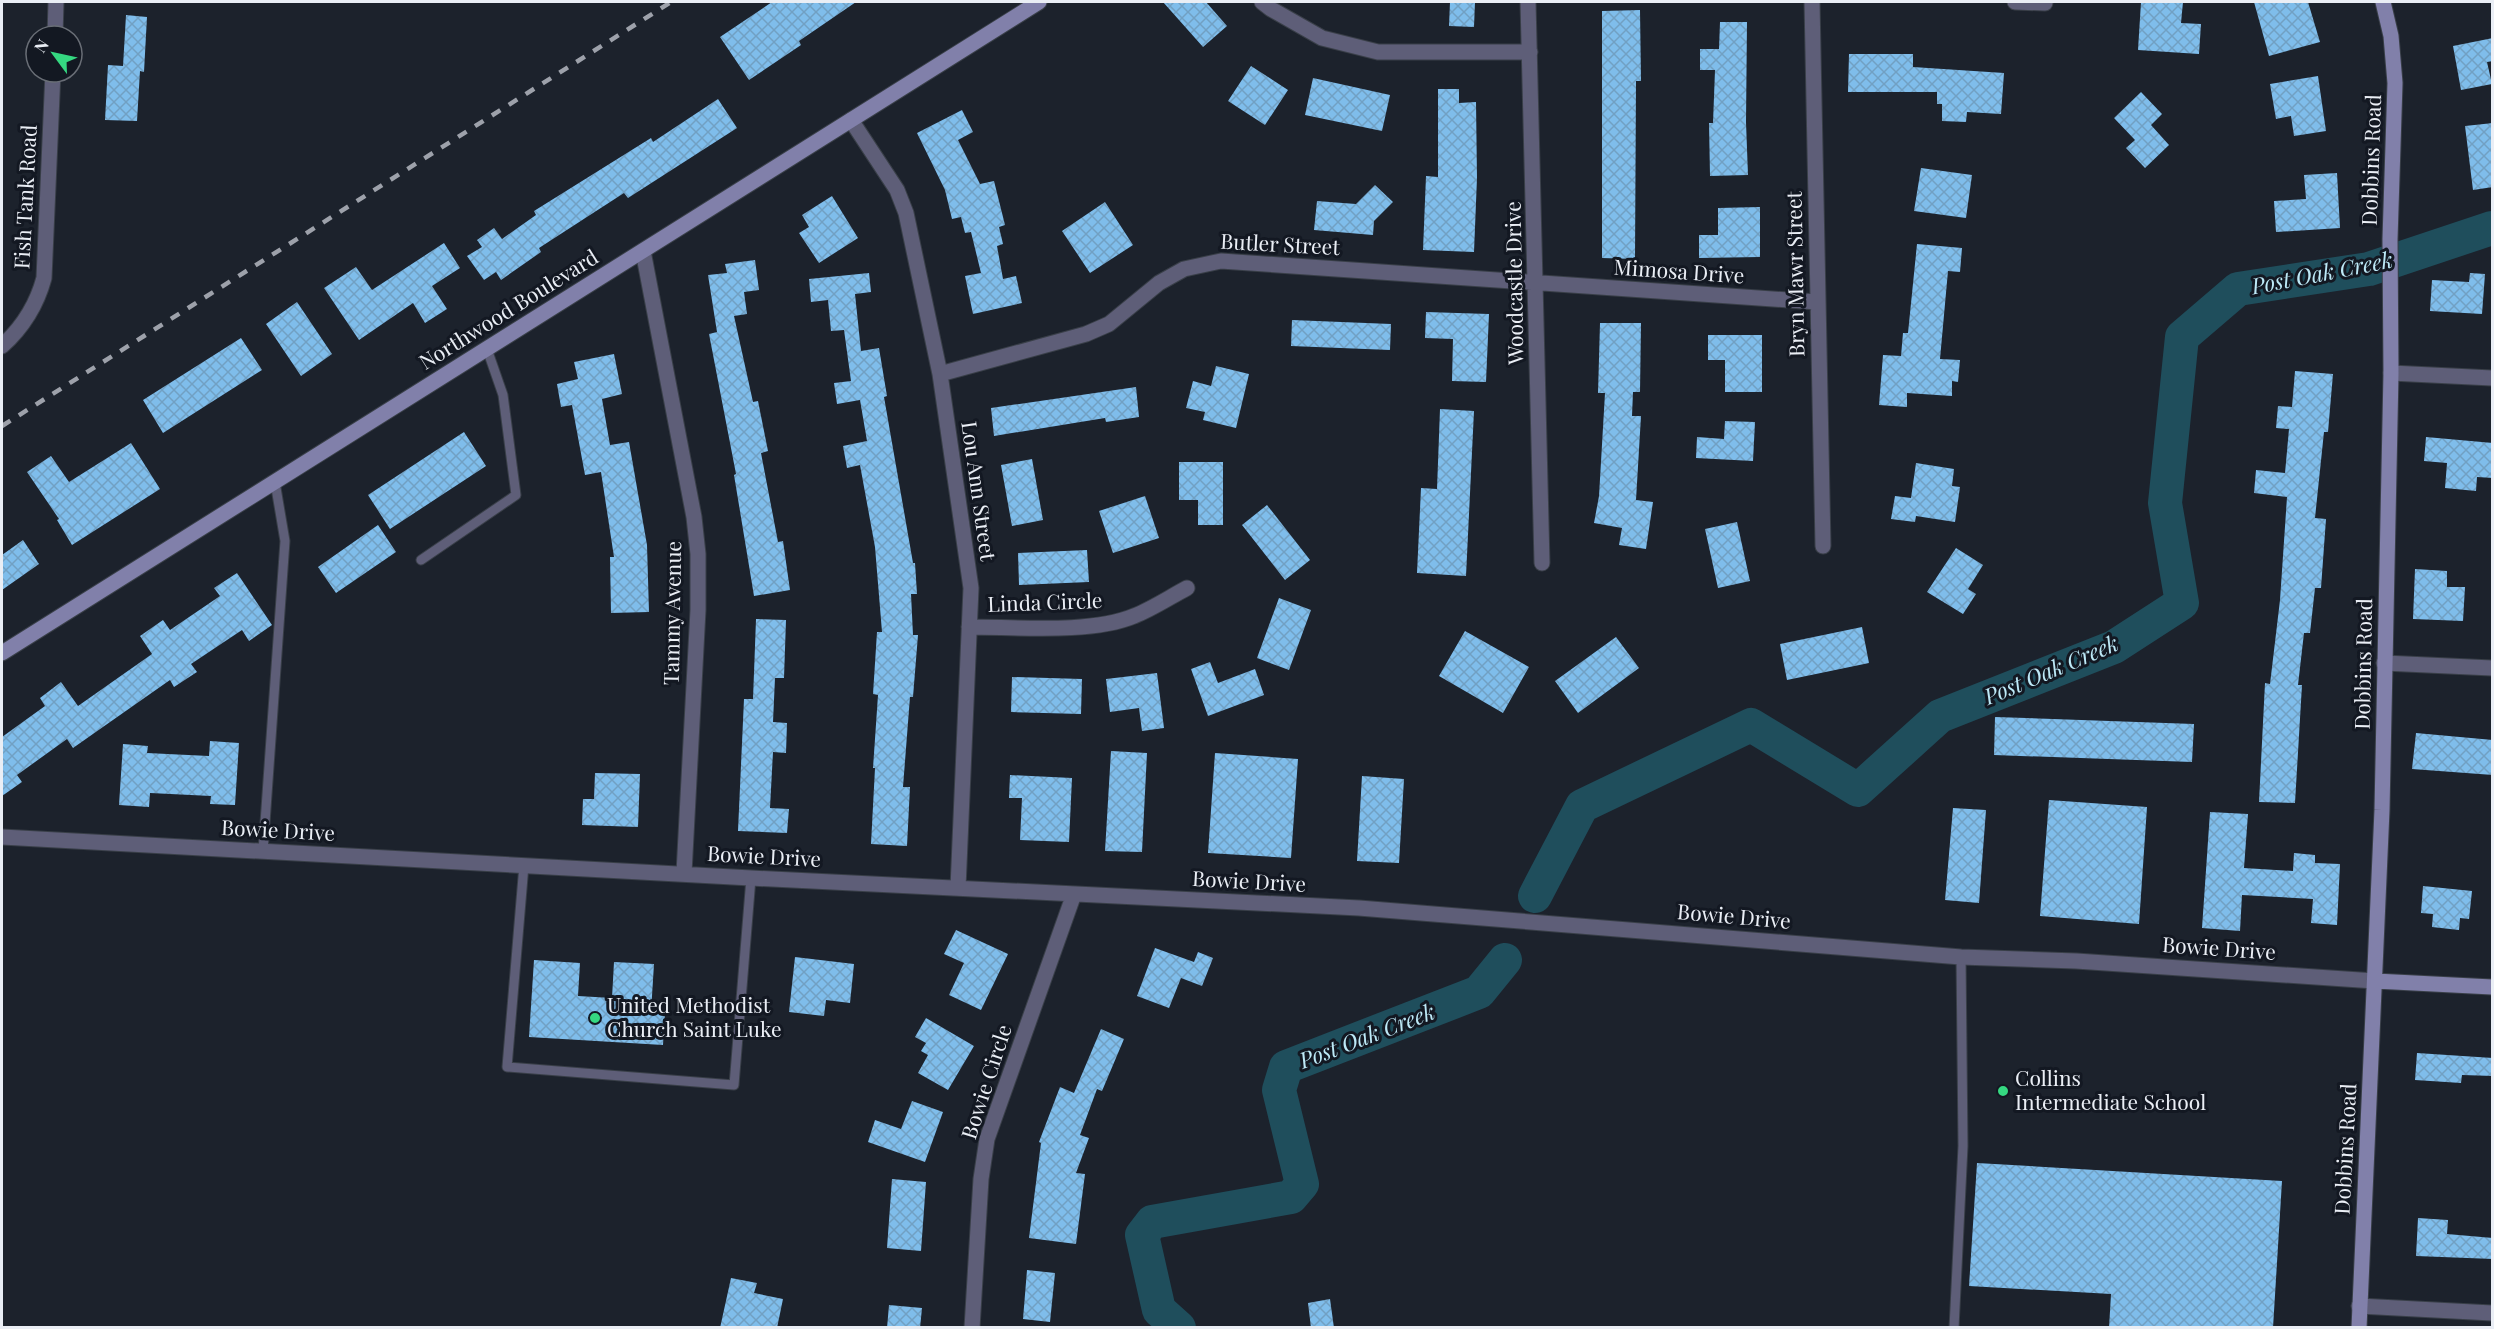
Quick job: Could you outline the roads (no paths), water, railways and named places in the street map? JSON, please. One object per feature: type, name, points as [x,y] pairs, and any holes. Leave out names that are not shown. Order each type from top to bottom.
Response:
[{"type":"street","points":[[55,24],[56,2]]},
{"type":"street","name":"Northwood Boulevard","points":[[2,653],[1039,2]]},
{"type":"street","points":[[1262,2],[1322,38],[1378,52],[1530,52]]},
{"type":"street","name":"Woodcastle Drive","points":[[1528,2],[1537,283],[1542,563]]},
{"type":"street","name":"Bryn Mawr Street","points":[[1812,2],[1823,546]]},
{"type":"street","points":[[2015,2],[2045,3]]},
{"type":"street","name":"Dobbins Road","points":[[2359,1328],[2382,810],[2391,373],[2390,239],[2395,83],[2391,36],[2383,2]]},
{"type":"street","name":"Fish Tank Road","points":[[2,346],[21,325],[39,297],[44,278],[52,84]]},
{"type":"street","name":"Lou Ann Street","points":[[851,120],[897,190],[906,213],[940,374],[971,588],[958,888]]},
{"type":"street","name":"Tammy Avenue","points":[[643,251],[694,517],[698,554],[698,610],[684,873]]},
{"type":"street","name":"Butler Street","points":[[940,374],[1086,334],[1109,324],[1160,283],[1184,269],[1221,261],[1537,283]]},
{"type":"street","name":"Mimosa Drive","points":[[1537,283],[1817,302]]},
{"type":"street","points":[[2391,373],[2493,378]]},
{"type":"street","name":"Linda Circle","points":[[969,627],[1108,624],[1134,616],[1187,588]]},
{"type":"street","points":[[2385,663],[2493,668]]},
{"type":"street","name":"Bowie Drive","points":[[2,837],[751,878],[1359,908],[1961,957],[2076,961],[2493,987]]},
{"type":"street","name":"Bowie Circle","points":[[972,1328],[981,1179],[987,1138],[1074,894]]},
{"type":"street","points":[[2360,1306],[2493,1313]]},
{"type":"lane","points":[[421,560],[516,495],[503,395],[487,349]]},
{"type":"lane","points":[[263,851],[285,541],[275,482]]},
{"type":"lane","points":[[524,864],[507,1067],[734,1085],[751,878]]},
{"type":"lane","points":[[1954,1328],[1963,1146],[1961,957]]},
{"type":"waterway","name":"Post Oak Creek","points":[[1535,896],[1582,806],[1751,725],[1858,790],[1940,716],[2114,647],[2182,603],[2165,503],[2182,337],[2238,289],[2369,269],[2492,228]]},
{"type":"waterway","name":"Post Oak Creek","points":[[1179,1328],[1159,1310],[1142,1235],[1152,1222],[1291,1197],[1302,1184],[1279,1090],[1286,1067],[1479,992],[1505,960]]},
{"type":"railway","points":[[2,426],[671,2]]},
{"type":"place","name":"United Methodist Church Saint Luke","points":[[595,1018]]},
{"type":"place","name":"Collins Intermediate School","points":[[2003,1091]]}]
